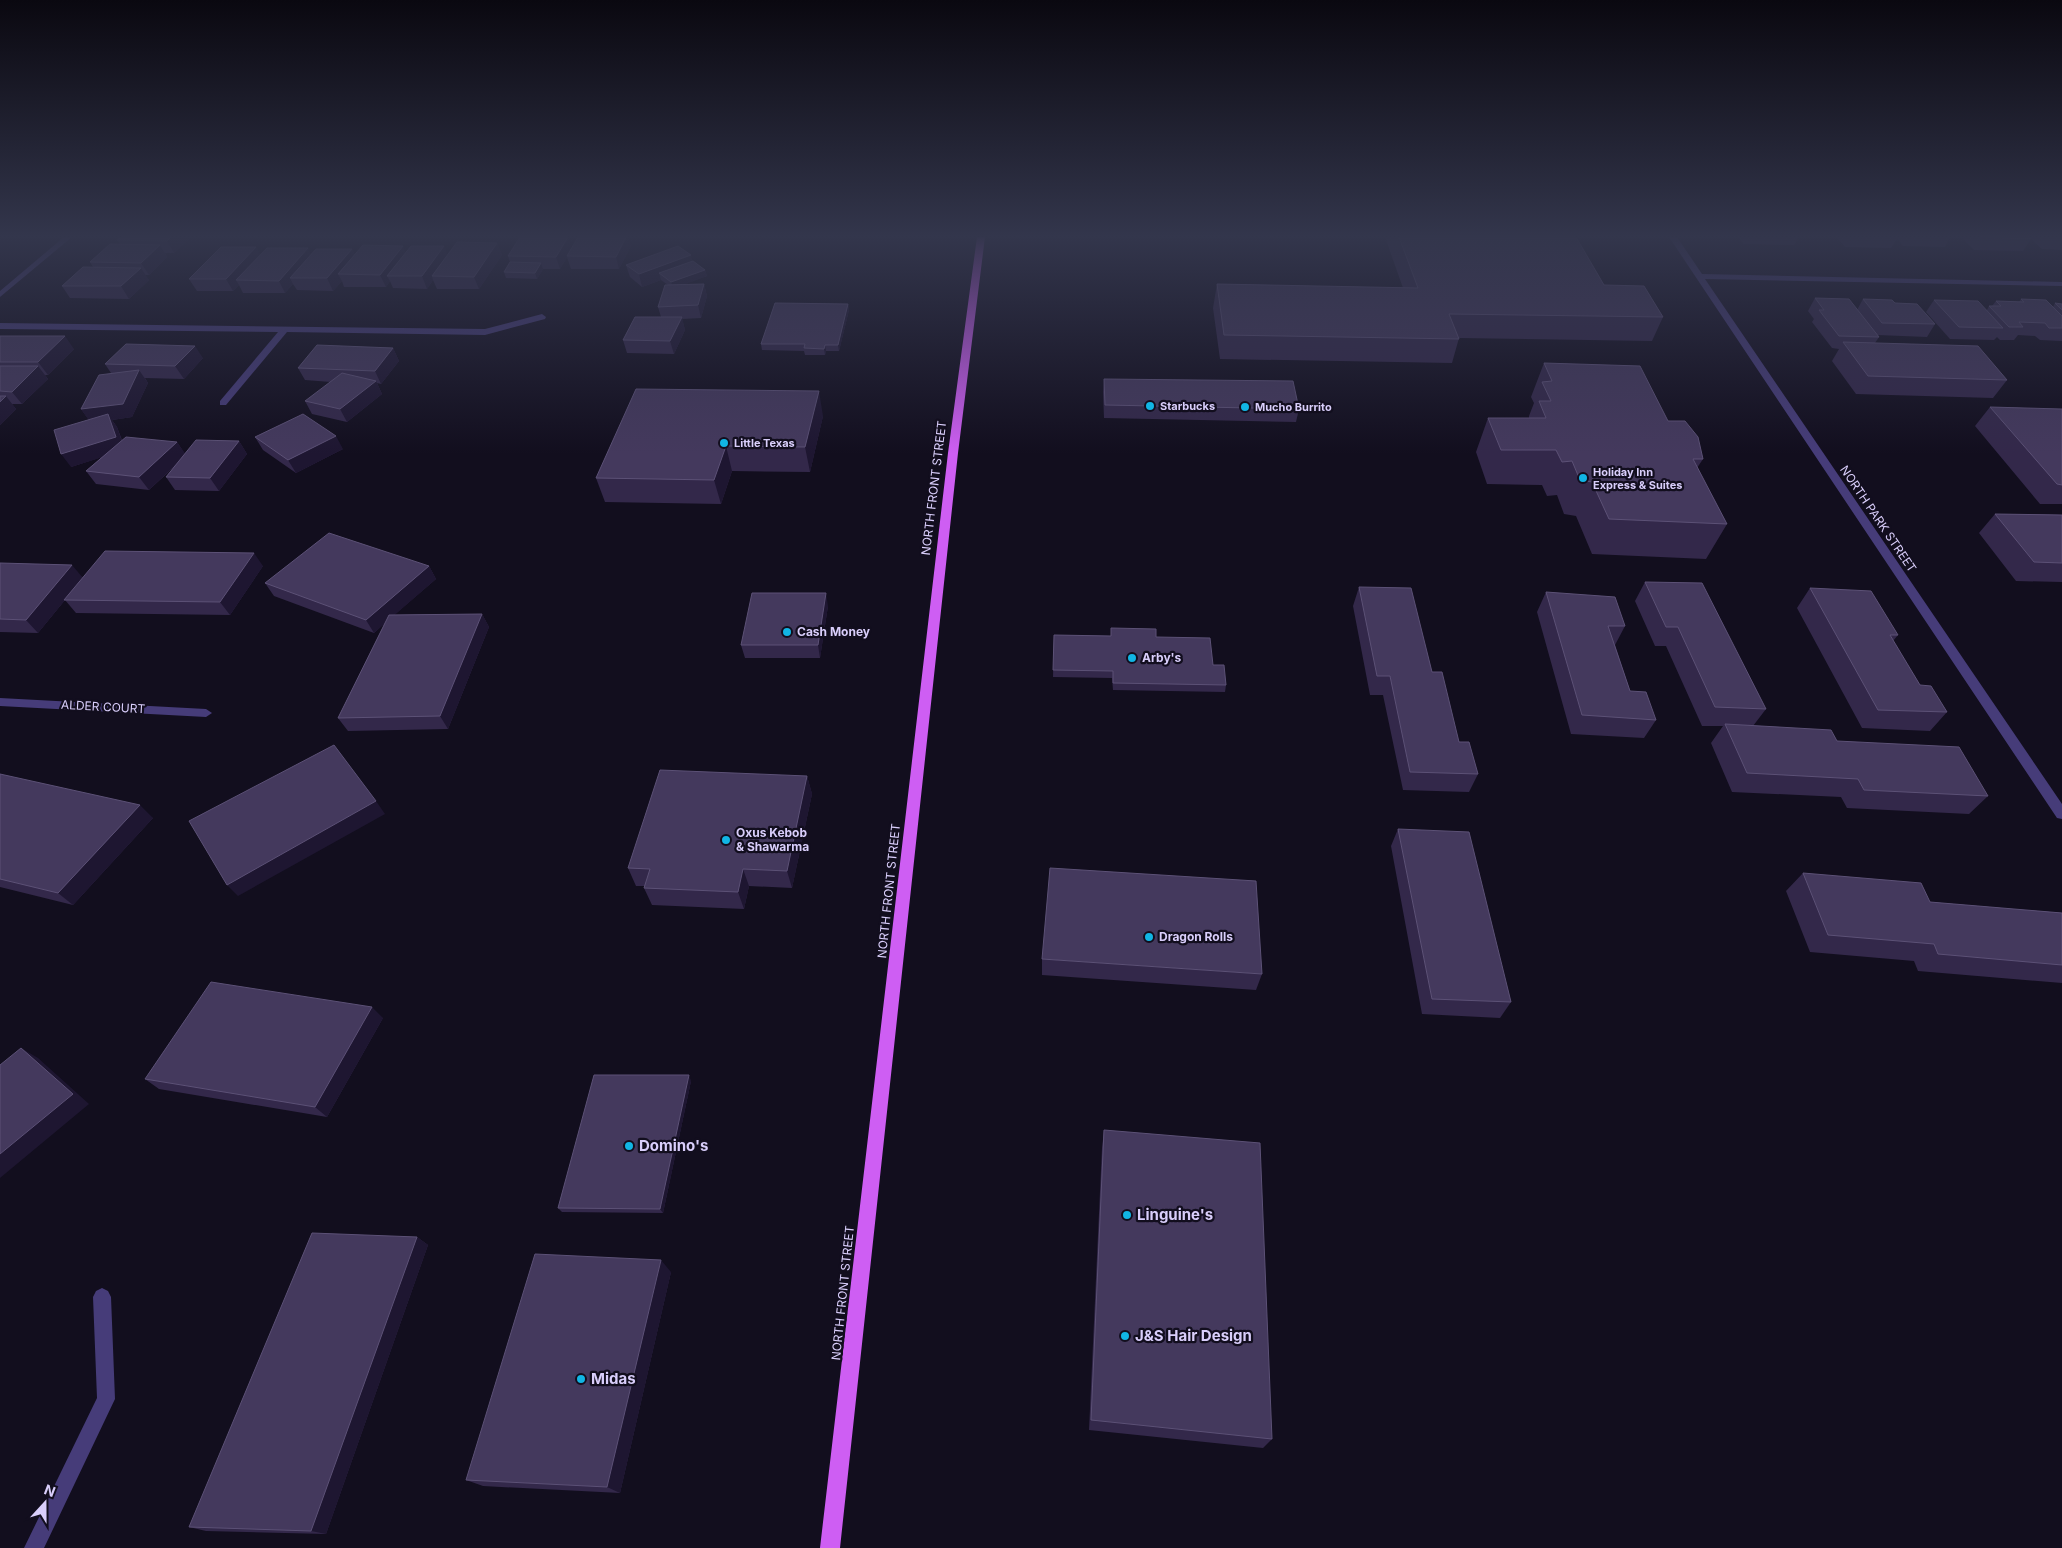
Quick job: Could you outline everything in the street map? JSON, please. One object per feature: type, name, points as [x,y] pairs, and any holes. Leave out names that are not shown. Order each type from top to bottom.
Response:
[{"type":"main road","name":"NORTH FRONT STREET","points":[[830,1548],[953,453],[972,309]]},
{"type":"street","name":"NORTH PARK STREET","points":[[1721,309],[2062,814]]},
{"type":"street","points":[[0,326],[485,332],[542,317]]},
{"type":"street","points":[[223,403],[284,330]]},
{"type":"street","name":"ALDER COURT","points":[[0,702],[206,713]]},
{"type":"street","points":[[34,1548],[106,1399],[102,1297]]},
{"type":"building","points":[[773,309],[847,309],[838,345],[825,345],[824,349],[804,348],[805,344],[761,344]]},
{"type":"building","points":[[1220,309],[1658,309],[1663,317],[1449,314],[1459,339],[1224,335]]},
{"type":"building","points":[[1857,309],[1879,337],[1839,336],[1819,310]]},
{"type":"building","points":[[1871,309],[1922,309],[1935,324],[1882,323]]},
{"type":"building","points":[[1943,309],[1986,309],[2003,328],[1959,327]]},
{"type":"building","points":[[1992,309],[2055,309],[2062,316],[2062,328],[2049,328],[2045,323],[2019,322],[2023,327],[2009,327]]},
{"type":"building","points":[[635,317],[682,317],[670,341],[623,340]]},
{"type":"building","points":[[0,336],[65,336],[38,362],[0,362]]},
{"type":"building","points":[[1843,342],[1978,346],[2007,380],[1868,376]]},
{"type":"building","points":[[126,344],[195,346],[175,366],[105,364]]},
{"type":"building","points":[[317,345],[393,348],[375,371],[298,368]]},
{"type":"building","points":[[1544,363],[1640,366],[1668,421],[1685,421],[1698,437],[1703,459],[1693,459],[1727,524],[1609,519],[1592,482],[1580,480],[1572,461],[1562,462],[1556,450],[1501,450],[1488,418],[1546,418],[1539,401],[1551,401],[1542,382],[1552,381]]},
{"type":"building","points":[[0,366],[38,366],[12,392],[0,391]]},
{"type":"building","points":[[139,370],[123,404],[81,409],[99,375]]},
{"type":"building","points":[[342,373],[376,381],[340,409],[305,401]]},
{"type":"building","points":[[1104,379],[1293,381],[1299,409],[1105,405]]},
{"type":"building","name":"Little Texas","points":[[636,389],[819,391],[805,447],[726,446],[714,480],[596,478]]},
{"type":"building","points":[[0,396],[6,396],[0,402]]},
{"type":"building","points":[[1990,407],[2062,409],[2062,485],[2057,484]]},
{"type":"building","points":[[108,414],[116,437],[61,454],[54,430]]},
{"type":"building","points":[[303,414],[336,436],[288,460],[255,437]]},
{"type":"building","points":[[126,437],[177,442],[139,477],[86,471]]},
{"type":"building","points":[[196,440],[239,441],[210,478],[166,477]]},
{"type":"building","points":[[1995,514],[2062,515],[2062,563],[2034,562]]},
{"type":"building","points":[[329,533],[429,566],[366,620],[265,583]]},
{"type":"building","points":[[105,551],[254,553],[220,602],[64,600]]},
{"type":"building","points":[[0,563],[72,565],[26,620],[0,619]]},
{"type":"building","points":[[1645,582],[1702,583],[1766,709],[1715,707],[1678,627],[1666,627]]},
{"type":"building","points":[[1359,587],[1411,588],[1432,672],[1442,672],[1459,742],[1469,742],[1478,774],[1410,772],[1390,676],[1377,676]]},
{"type":"building","points":[[1810,588],[1871,591],[1898,635],[1890,635],[1920,685],[1931,686],[1947,712],[1878,710]]},
{"type":"building","points":[[1546,592],[1615,597],[1625,626],[1608,626],[1630,691],[1646,692],[1656,720],[1582,715]]},
{"type":"building","name":"Cash Money","points":[[752,593],[826,593],[818,645],[741,645]]},
{"type":"building","points":[[482,614],[440,716],[338,718],[389,615]]},
{"type":"building","name":"Arby's","points":[[1111,628],[1156,629],[1156,637],[1210,638],[1213,665],[1224,665],[1226,685],[1113,683],[1113,671],[1053,670],[1054,635],[1111,636]]},
{"type":"building","points":[[1725,724],[1831,730],[1837,741],[1959,747],[1988,796],[1864,790],[1858,779],[1747,773]]},
{"type":"building","points":[[334,745],[376,801],[227,885],[189,821]]},
{"type":"building","name":"Oxus Kebob & Shawarma","points":[[660,770],[807,776],[787,871],[743,869],[738,892],[644,888],[650,869],[628,868]]},
{"type":"building","points":[[0,774],[140,805],[58,893],[0,879]]},
{"type":"building","points":[[1398,829],[1469,832],[1511,1002],[1432,999]]},
{"type":"building","name":"Dragon Rolls","points":[[1050,868],[1256,881],[1262,974],[1042,959]]},
{"type":"building","points":[[1803,873],[1921,883],[1930,902],[2062,913],[2062,965],[1938,954],[1934,944],[1828,935]]},
{"type":"building","points":[[211,982],[372,1007],[315,1107],[145,1079]]},
{"type":"building","points":[[21,1048],[73,1094],[0,1154],[0,1065]]},
{"type":"building","name":"Domino's","points":[[594,1075],[689,1075],[660,1209],[558,1208]]},
{"type":"building","points":[[1104,1130],[1260,1143],[1272,1439],[1091,1420]]},
{"type":"building","points":[[312,1233],[417,1237],[311,1531],[189,1527]]},
{"type":"building","name":"Midas","points":[[535,1254],[661,1260],[607,1487],[466,1480]]},
{"type":"place","name":"Starbucks","points":[[1150,406]]},
{"type":"place","name":"Mucho Burrito","points":[[1245,407]]},
{"type":"place","name":"Little Texas","points":[[724,443]]},
{"type":"place","name":"Holiday Inn Express & Suites","points":[[1583,478]]},
{"type":"place","name":"Cash Money","points":[[787,632]]},
{"type":"place","name":"Arby's","points":[[1132,658]]},
{"type":"place","name":"Oxus Kebob & Shawarma","points":[[726,840]]},
{"type":"place","name":"Dragon Rolls","points":[[1149,937]]},
{"type":"place","name":"Domino's","points":[[629,1146]]},
{"type":"place","name":"Linguine's","points":[[1127,1215]]},
{"type":"place","name":"J&S Hair Design","points":[[1125,1336]]},
{"type":"place","name":"Midas","points":[[581,1379]]}]
